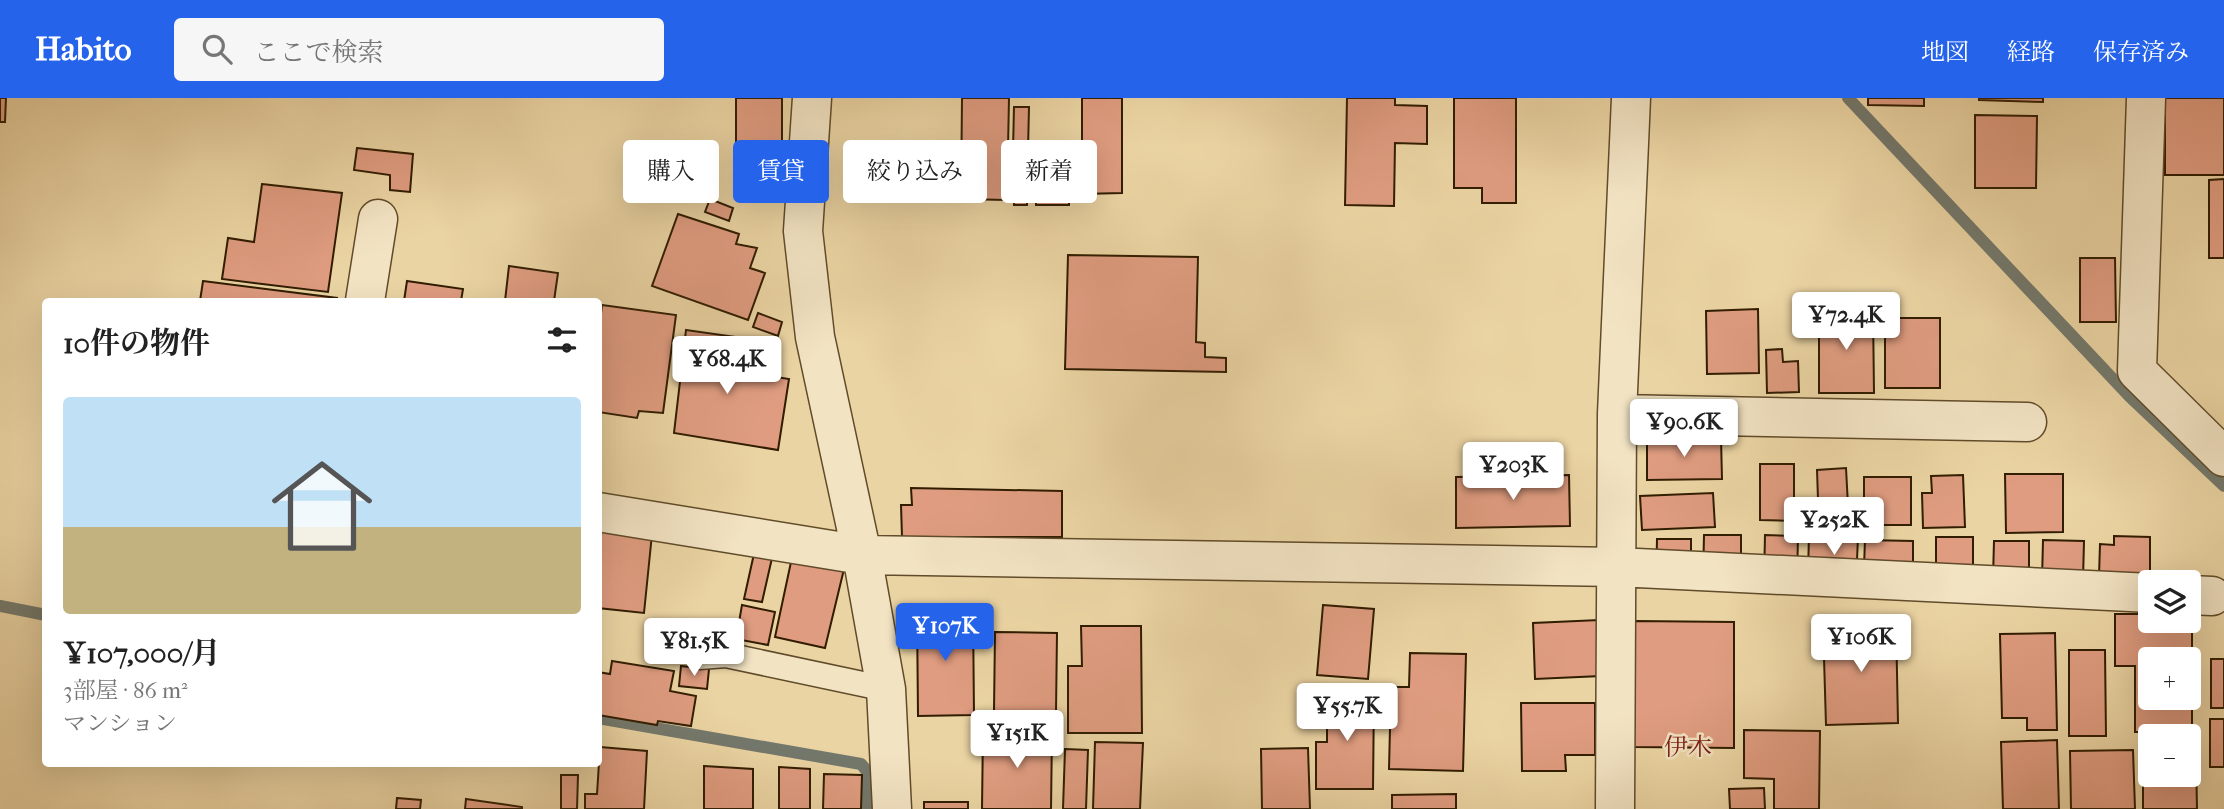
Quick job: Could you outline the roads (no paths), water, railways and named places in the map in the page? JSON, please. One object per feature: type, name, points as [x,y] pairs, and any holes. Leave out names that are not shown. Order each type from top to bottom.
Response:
[{"type":"street","points":[[812,98],[803,231],[815,337],[862,555],[886,689],[892,809]]},
{"type":"street","points":[[1615,809],[1617,414],[1631,98]]},
{"type":"street","points":[[2146,98],[2137,371],[2224,457]]},
{"type":"street","points":[[365,298],[378,219]]},
{"type":"street","points":[[1617,414],[2026,422]]},
{"type":"street","points":[[602,513],[862,555],[1617,567],[2138,592]]},
{"type":"lane","points":[[699,657],[726,655],[886,689]]},
{"type":"waterway","points":[[1848,98],[2130,397],[2224,486]]},
{"type":"waterway","points":[[0,606],[42,614]]},
{"type":"waterway","points":[[602,719],[861,764],[867,771],[868,809]]},
{"type":"district","name":"伊木","points":[[1688,747]]}]
